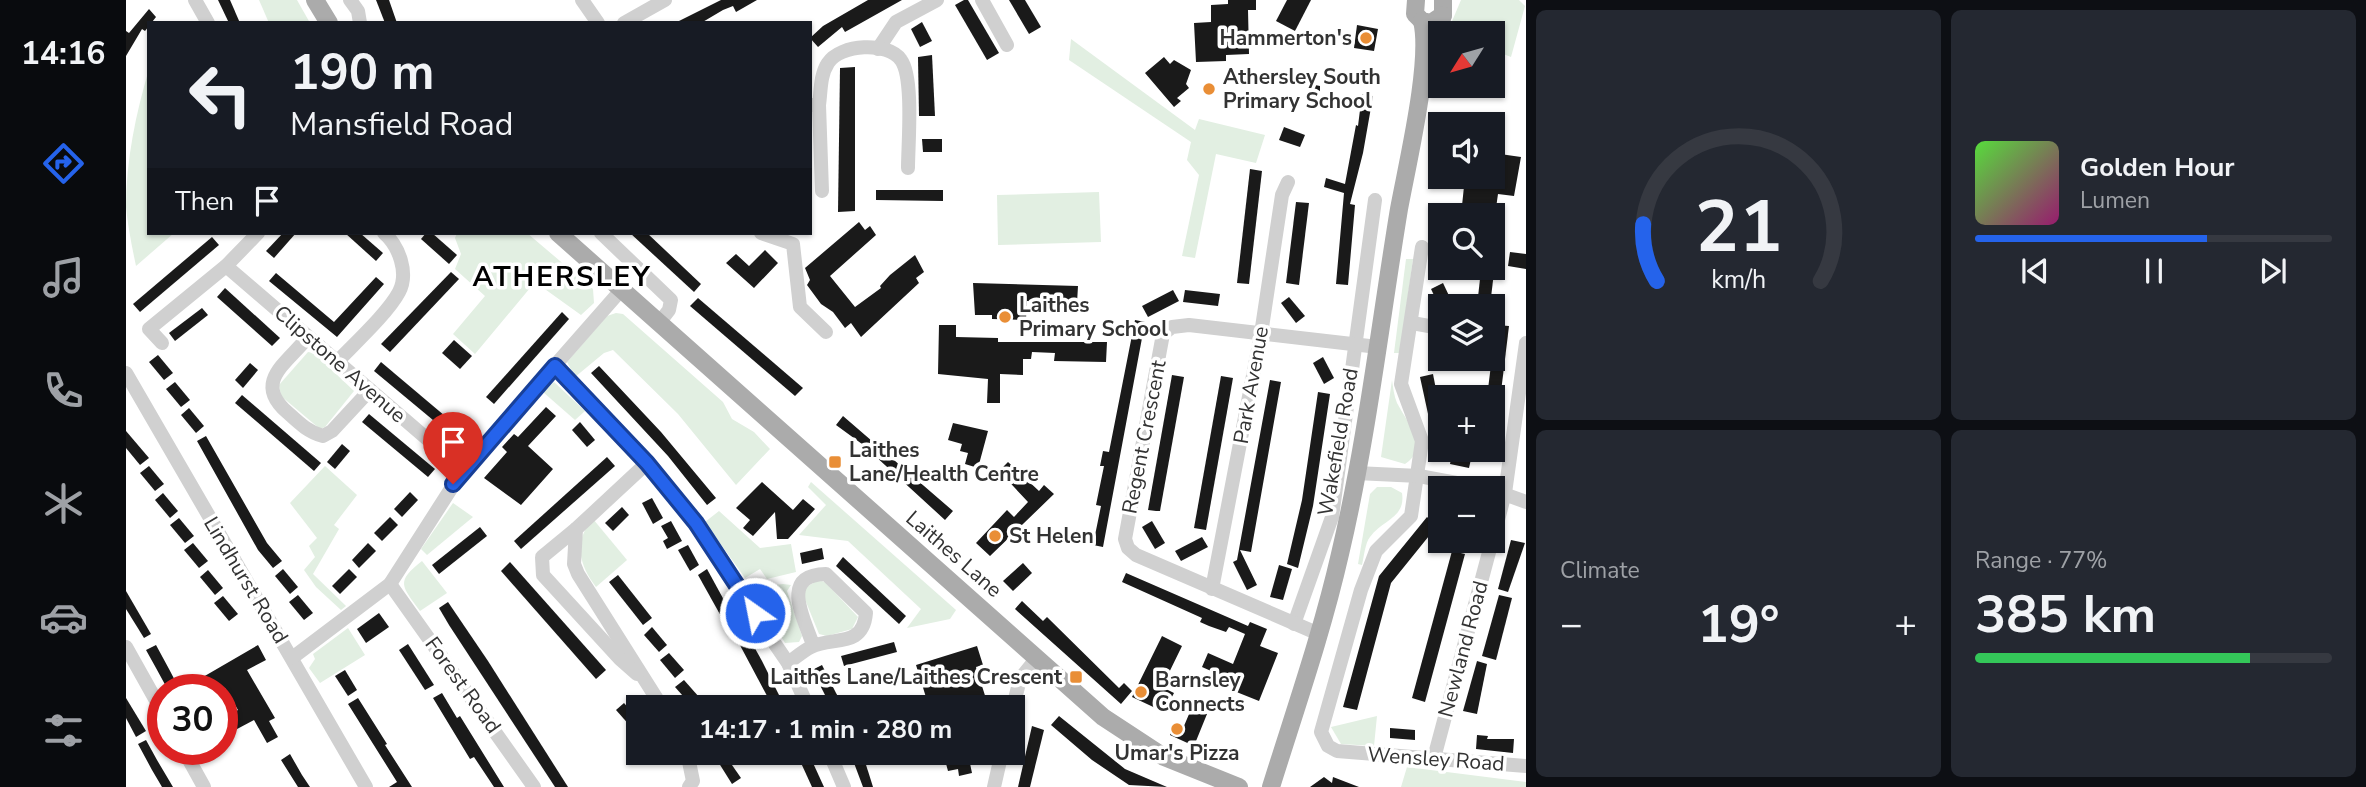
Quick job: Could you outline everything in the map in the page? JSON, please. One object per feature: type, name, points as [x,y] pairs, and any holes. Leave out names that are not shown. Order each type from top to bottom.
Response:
[{"type":"main road","points":[[316,0],[328,21]]},
{"type":"main road","name":"Wakefield Road","points":[[1271,787],[1319,634],[1340,552],[1356,473],[1418,98],[1425,33],[1422,21],[1415,14],[1416,0]]},
{"type":"main road","points":[[1422,21],[1431,23],[1444,6]]},
{"type":"main road","name":"Wakefield Road","points":[[1418,98],[1444,6]]},
{"type":"main road","name":"Laithes Lane","points":[[560,235],[1103,717],[1164,757],[1240,787]]},
{"type":"street","points":[[195,0],[207,21]]},
{"type":"street","points":[[350,0],[358,12],[360,21]]},
{"type":"street","points":[[582,0],[597,21]]},
{"type":"street","points":[[643,18],[665,0]]},
{"type":"street","points":[[878,49],[896,22],[937,0]]},
{"type":"street","points":[[982,0],[1007,45]]},
{"type":"street","points":[[822,191],[815,105],[822,73],[830,60],[860,48],[878,49],[896,55],[906,72],[908,168]]},
{"type":"street","name":"Park Avenue","points":[[1212,589],[1261,334],[1282,195],[1288,182]]},
{"type":"street","name":"Wakefield Road","points":[[1294,624],[1332,517],[1375,200]]},
{"type":"street","points":[[162,343],[149,329],[226,266],[256,235]]},
{"type":"street","points":[[337,362],[400,292],[403,270],[396,243],[386,235]]},
{"type":"street","points":[[603,235],[671,300],[669,310],[659,323]]},
{"type":"street","points":[[767,235],[793,244],[800,307],[826,332]]},
{"type":"street","points":[[1419,476],[1422,441],[1401,384],[1422,247]]},
{"type":"street","name":"Clipstone Avenue","points":[[226,266],[453,461]]},
{"type":"street","points":[[292,658],[390,584],[463,470],[622,289]]},
{"type":"street","points":[[1412,324],[1428,326]]},
{"type":"street","name":"Regent Crescent","points":[[1319,634],[1136,555],[1128,548],[1125,539],[1163,334],[1172,327],[1189,326],[1378,346]]},
{"type":"street","points":[[308,337],[273,379],[270,388],[274,400],[310,433],[323,436],[332,431],[370,390]]},
{"type":"street","name":"Newland Road","points":[[1502,476],[1523,387],[1526,343]]},
{"type":"street","points":[[555,366],[647,463],[696,523],[788,663],[803,695]]},
{"type":"street","name":"Lindhurst Road","points":[[126,373],[366,787]]},
{"type":"street","points":[[647,463],[542,557],[543,575],[620,659],[650,685]]},
{"type":"street","points":[[1356,473],[1428,478]]},
{"type":"street","name":"Wensley Road","points":[[1419,476],[1411,516],[1376,551],[1361,590],[1322,724],[1323,738],[1328,746],[1347,753],[1526,766]]},
{"type":"street","points":[[1505,493],[1526,502]]},
{"type":"street","points":[[576,529],[573,564],[655,695]]},
{"type":"street","name":"Newland Road","points":[[1434,758],[1489,553]]},
{"type":"street","points":[[788,663],[813,645],[830,644],[856,635],[865,624],[866,613],[861,606],[826,574],[813,574],[802,582],[797,595],[813,645]]},
{"type":"street","name":"Forest Road","points":[[390,584],[534,787]]},
{"type":"street","points":[[126,647],[147,684]]},
{"type":"street","points":[[1016,695],[1020,679],[1037,658]]},
{"type":"street","points":[[192,765],[204,787]]},
{"type":"street","points":[[689,765],[691,784]]},
{"type":"street","points":[[835,765],[844,787]]},
{"type":"street","points":[[994,787],[999,765]]},
{"type":"green space","points":[[259,0],[297,0],[309,21],[268,21]]},
{"type":"green space","points":[[1461,0],[1519,0],[1525,6],[1511,57],[1505,55],[1505,21],[1452,21]]},
{"type":"green space","points":[[1071,39],[1195,130],[1199,119],[1265,135],[1256,163],[1216,154],[1195,258],[1182,256],[1199,175],[1187,160],[1191,142],[1069,60]]},
{"type":"green space","points":[[147,77],[147,235],[172,235],[136,266],[126,207],[126,189]]},
{"type":"green space","points":[[1099,192],[1101,242],[998,245],[997,195]]},
{"type":"green space","points":[[456,235],[529,235],[593,289],[594,303],[581,315],[535,282],[475,354],[453,334],[485,296],[455,269],[461,254]]},
{"type":"green space","points":[[1406,259],[1413,259],[1400,353],[1394,353]]},
{"type":"green space","points":[[623,314],[723,402],[732,419],[754,432],[770,449],[736,485],[678,414],[613,350],[604,353],[575,377],[567,362],[607,316]]},
{"type":"green space","points":[[308,352],[314,353],[354,391],[325,427],[320,429],[281,396],[279,385]]},
{"type":"green space","points":[[1392,380],[1396,400],[1416,443],[1416,451],[1405,464],[1381,457]]},
{"type":"green space","points":[[554,382],[585,411],[575,420],[543,392]]},
{"type":"green space","points":[[325,466],[357,495],[334,525],[339,529],[313,574],[346,606],[341,610],[316,587],[304,570],[315,557],[309,546],[317,538],[290,503]]},
{"type":"green space","points":[[811,482],[956,610],[950,619],[907,628],[921,609],[848,541],[799,535],[826,505],[808,487]]},
{"type":"green space","points":[[1377,487],[1391,487],[1402,493],[1402,501],[1397,513],[1368,540],[1362,565],[1358,564],[1370,494]]},
{"type":"green space","points":[[453,503],[473,517],[427,555],[421,549]]},
{"type":"green space","points":[[719,511],[760,548],[791,544],[796,572],[767,579],[760,569],[745,578],[705,522]]},
{"type":"green space","points":[[593,519],[627,560],[596,587],[582,562],[581,553],[583,536]]},
{"type":"green space","points":[[422,561],[447,593],[420,611],[404,584],[408,574]]},
{"type":"green space","points":[[818,580],[825,582],[858,617],[852,629],[827,636],[819,634],[804,597],[805,588]]},
{"type":"green space","points":[[791,585],[787,591],[802,636],[799,642],[785,643],[756,595],[767,586]]},
{"type":"green space","points":[[348,628],[365,655],[320,683],[309,668],[315,659],[313,654]]},
{"type":"green space","points":[[1377,716],[1374,746],[1341,744],[1331,727]]},
{"type":"green space","points":[[1407,767],[1526,782],[1526,787],[1401,787]]},
{"type":"building","points":[[218,0],[230,0],[239,21],[228,21]]},
{"type":"building","points":[[376,0],[389,0],[396,21],[384,21]]},
{"type":"building","points":[[721,0],[757,0],[736,12],[733,6],[704,21],[679,21]]},
{"type":"building","points":[[868,0],[902,0],[845,32],[842,27],[818,47],[812,36],[823,26]]},
{"type":"building","points":[[968,0],[999,53],[987,60],[955,5]]},
{"type":"building","points":[[1009,0],[1025,0],[1041,27],[1029,34]]},
{"type":"building","points":[[1228,0],[1256,0],[1256,10],[1248,10],[1249,54],[1226,55],[1226,61],[1196,62],[1194,23],[1211,22],[1211,5],[1228,4]]},
{"type":"building","points":[[1287,0],[1311,0],[1295,31],[1276,21]]},
{"type":"building","points":[[149,9],[156,17],[153,21],[147,21],[147,28],[145,31],[142,29],[126,56],[126,31],[129,33]]},
{"type":"building","points":[[922,22],[932,41],[920,47],[911,29]]},
{"type":"building","name":"Hammerton's","points":[[1357,25],[1378,29],[1374,51],[1354,48]]},
{"type":"building","points":[[932,55],[935,116],[919,116],[918,57]]},
{"type":"building","points":[[1164,57],[1170,64],[1174,60],[1191,70],[1186,84],[1189,88],[1177,98],[1181,101],[1174,107],[1145,73]]},
{"type":"building","points":[[855,67],[855,211],[838,212],[840,68]]},
{"type":"building","points":[[1310,84],[1320,86],[1320,107],[1307,105]]},
{"type":"building","points":[[1362,94],[1373,96],[1350,204],[1355,205],[1348,285],[1336,284],[1344,193],[1324,187],[1326,178],[1345,184]]},
{"type":"building","points":[[1284,127],[1305,135],[1300,147],[1279,140]]},
{"type":"building","points":[[922,139],[942,139],[942,152],[923,152]]},
{"type":"building","points":[[1505,155],[1521,157],[1514,196],[1498,194],[1497,203],[1462,203],[1464,189],[1505,189]]},
{"type":"building","points":[[1250,169],[1262,171],[1249,284],[1237,283]]},
{"type":"building","points":[[876,190],[943,190],[943,201],[876,200]]},
{"type":"building","points":[[1296,202],[1309,203],[1299,285],[1286,283]]},
{"type":"building","points":[[859,222],[865,230],[870,226],[876,235],[830,276],[855,307],[881,288],[890,275],[915,255],[924,272],[916,278],[919,283],[861,337],[851,323],[845,328],[833,312],[821,304],[807,285],[810,280],[805,268]]},
{"type":"building","points":[[281,235],[294,235],[274,258],[266,251]]},
{"type":"building","points":[[347,235],[362,235],[383,253],[376,261]]},
{"type":"building","points":[[424,235],[434,235],[457,255],[449,264],[421,239]]},
{"type":"building","points":[[632,235],[649,235],[701,284],[694,292]]},
{"type":"building","points":[[212,237],[219,245],[140,312],[133,304]]},
{"type":"building","points":[[765,250],[778,263],[754,288],[726,263],[736,254],[749,266]]},
{"type":"building","points":[[1510,252],[1526,254],[1526,269],[1508,266]]},
{"type":"building","points":[[451,272],[459,279],[390,352],[381,344]]},
{"type":"building","points":[[276,273],[334,322],[376,277],[384,284],[337,337],[269,281]]},
{"type":"building","points":[[1480,280],[1493,280],[1491,294],[1478,294]]},
{"type":"building","points":[[973,283],[1078,286],[1077,303],[1027,301],[1026,320],[992,319],[992,315],[975,315]]},
{"type":"building","points":[[1443,283],[1448,294],[1433,294],[1431,289]]},
{"type":"building","points":[[225,288],[280,338],[272,346],[217,297]]},
{"type":"building","points":[[1173,290],[1179,301],[1148,317],[1142,306]]},
{"type":"building","points":[[1185,290],[1220,294],[1218,306],[1183,302]]},
{"type":"building","points":[[1289,297],[1305,316],[1296,323],[1281,303]]},
{"type":"building","points":[[698,298],[803,388],[795,396],[690,306]]},
{"type":"building","points":[[202,308],[208,315],[175,341],[169,333]]},
{"type":"building","points":[[562,312],[569,319],[494,404],[486,397]]},
{"type":"building","points":[[1135,320],[1145,322],[1103,547],[1093,545],[1101,506],[1096,505],[1104,466],[1100,466],[1103,451],[1109,452]]},
{"type":"building","points":[[939,325],[956,325],[956,337],[998,338],[998,342],[1107,342],[1106,362],[1054,361],[1055,353],[1032,352],[1031,359],[1023,359],[1023,375],[1000,374],[1000,403],[987,403],[988,379],[938,374]]},
{"type":"building","points":[[1505,326],[1509,326],[1505,359]]},
{"type":"building","points":[[454,340],[472,356],[460,369],[442,353]]},
{"type":"building","points":[[158,355],[173,373],[164,380],[149,362]]},
{"type":"building","points":[[1323,357],[1334,378],[1324,384],[1313,363]]},
{"type":"building","points":[[381,362],[458,427],[451,435],[374,371]]},
{"type":"building","points":[[250,363],[258,370],[243,388],[235,380]]},
{"type":"building","points":[[599,366],[661,432],[716,498],[707,505],[668,456],[591,373]]},
{"type":"building","points":[[1490,371],[1504,371],[1502,385],[1488,385]]},
{"type":"building","points":[[1433,374],[1435,385],[1428,385],[1428,414],[1420,377]]},
{"type":"building","points":[[1172,375],[1184,377],[1160,511],[1148,510]]},
{"type":"building","points":[[1221,376],[1233,378],[1206,530],[1194,528]]},
{"type":"building","points":[[1270,380],[1281,382],[1251,552],[1240,550],[1257,585],[1247,590],[1233,562],[1237,560]]},
{"type":"building","points":[[175,382],[190,400],[181,407],[166,389]]},
{"type":"building","points":[[1318,392],[1330,394],[1313,506],[1298,568],[1287,564],[1302,500]]},
{"type":"building","points":[[242,395],[321,463],[314,471],[235,403]]},
{"type":"building","points":[[546,407],[556,416],[528,446],[553,469],[521,505],[484,478],[507,452],[502,447],[514,434],[518,437]]},
{"type":"building","points":[[189,408],[204,426],[196,433],[181,415]]},
{"type":"building","points":[[369,414],[435,469],[428,477],[362,422]]},
{"type":"building","points":[[843,416],[953,511],[945,520],[862,444],[836,425]]},
{"type":"building","points":[[580,422],[595,440],[587,447],[572,430]]},
{"type":"building","points":[[953,423],[988,431],[978,468],[965,464],[968,453],[960,451],[962,444],[948,440]]},
{"type":"building","points":[[126,431],[149,458],[140,465],[126,448]]},
{"type":"building","points":[[206,436],[267,543],[282,561],[273,568],[258,550],[197,441]]},
{"type":"building","points":[[342,444],[350,451],[335,469],[327,462]]},
{"type":"building","points":[[607,457],[615,466],[521,549],[514,541]]},
{"type":"building","points":[[1008,462],[1039,491],[1044,485],[1054,494],[990,556],[976,543],[1007,510],[1014,517],[1028,502],[999,471]]},
{"type":"building","points":[[1450,462],[1470,462],[1469,468]]},
{"type":"building","points":[[149,466],[164,484],[155,491],[140,473]]},
{"type":"building","points":[[762,482],[793,510],[803,499],[815,509],[788,539],[777,539],[775,512],[753,536],[743,528],[750,520],[736,508]]},
{"type":"building","points":[[410,492],[418,500],[402,517],[394,509]]},
{"type":"building","points":[[163,493],[178,511],[170,518],[155,500]]},
{"type":"building","points":[[652,498],[663,518],[653,524],[642,503]]},
{"type":"building","points":[[622,507],[629,515],[613,531],[605,523]]},
{"type":"building","points":[[390,517],[398,525],[382,541],[374,533]]},
{"type":"building","points":[[1427,517],[1428,537],[1391,583],[1357,710],[1343,707],[1379,576]]},
{"type":"building","points":[[179,518],[194,536],[185,543],[170,525]]},
{"type":"building","points":[[671,521],[682,541],[667,549],[663,541],[668,538],[661,526]]},
{"type":"building","points":[[1152,521],[1165,543],[1155,549],[1142,527]]},
{"type":"building","points":[[480,527],[487,536],[439,574],[432,565]]},
{"type":"building","points":[[1202,537],[1208,547],[1181,561],[1175,551]]},
{"type":"building","points":[[1511,540],[1525,543],[1508,592],[1498,589]]},
{"type":"building","points":[[193,543],[208,561],[199,568],[184,550]]},
{"type":"building","points":[[368,543],[376,551],[359,568],[352,560]]},
{"type":"building","points":[[688,545],[699,565],[690,571],[678,550]]},
{"type":"building","points":[[822,548],[824,559],[802,564],[800,553]]},
{"type":"building","points":[[1451,553],[1465,554],[1425,702],[1412,698]]},
{"type":"building","points":[[843,557],[906,616],[899,624],[836,566]]},
{"type":"building","points":[[510,562],[606,670],[596,679],[501,571]]},
{"type":"building","points":[[1023,563],[1032,573],[1013,591],[1003,581]]},
{"type":"building","points":[[1279,565],[1292,569],[1283,600],[1270,597]]},
{"type":"building","points":[[283,569],[298,587],[290,594],[275,576]]},
{"type":"building","points":[[349,569],[357,577],[340,594],[332,586]]},
{"type":"building","points":[[707,569],[731,613],[722,618],[698,575]]},
{"type":"building","points":[[208,570],[223,588],[215,595],[200,577]]},
{"type":"building","points":[[1126,573],[1248,626],[1250,622],[1267,629],[1260,646],[1278,653],[1259,701],[1224,687],[1227,678],[1202,667],[1208,653],[1233,664],[1245,634],[1229,627],[1226,632],[1200,622],[1202,618],[1122,582]]},
{"type":"building","points":[[618,575],[652,618],[643,625],[609,582]]},
{"type":"building","points":[[126,591],[151,634],[144,638],[126,609]]},
{"type":"building","points":[[298,595],[313,613],[304,620],[289,602]]},
{"type":"building","points":[[1499,595],[1512,598],[1496,660],[1482,656]]},
{"type":"building","points":[[223,596],[238,614],[229,621],[214,603]]},
{"type":"building","points":[[1022,601],[1043,621],[1047,617],[1119,688],[1124,683],[1132,691],[1121,704],[1015,609]]},
{"type":"building","points":[[448,602],[568,787],[555,787],[449,625],[439,608]]},
{"type":"building","points":[[379,613],[389,627],[366,643],[357,629]]},
{"type":"building","points":[[736,614],[779,695],[767,695],[726,619]]},
{"type":"building","points":[[652,627],[667,645],[659,652],[644,635]]},
{"type":"building","points":[[1162,636],[1182,646],[1162,687],[1174,693],[1164,712],[1132,697]]},
{"type":"building","points":[[894,642],[897,652],[844,666],[841,656]]},
{"type":"building","points":[[408,644],[434,685],[425,690],[399,650]]},
{"type":"building","points":[[156,645],[171,674],[159,674],[146,650]]},
{"type":"building","points":[[258,645],[266,660],[247,670],[275,718],[269,721],[278,737],[267,743],[254,720],[238,728],[238,674],[208,674]]},
{"type":"building","points":[[977,646],[983,665],[976,667],[985,695],[925,695],[916,665]]},
{"type":"building","points":[[669,653],[684,670],[675,678],[660,660]]},
{"type":"building","points":[[1477,661],[1487,664],[1477,714],[1463,711]]},
{"type":"building","points":[[822,665],[837,695],[825,695],[812,670]]},
{"type":"building","points":[[345,670],[357,690],[348,696],[335,676]]},
{"type":"building","points":[[684,680],[697,695],[682,695],[675,687]]},
{"type":"building","points":[[442,693],[457,718],[460,716],[504,787],[494,787],[474,757],[470,759],[433,698]]},
{"type":"building","points":[[126,698],[146,731],[136,737],[126,718]]},
{"type":"building","points":[[358,698],[412,787],[389,787],[397,782],[348,704]]},
{"type":"building","points":[[624,703],[626,721],[616,710]]},
{"type":"building","points":[[1192,707],[1207,714],[1194,746],[1170,735],[1176,722],[1184,726]]},
{"type":"building","points":[[1059,716],[1125,769],[1167,787],[1129,785],[1092,760],[1051,725]]},
{"type":"building","points":[[1032,726],[1044,730],[1030,787],[1018,787]]},
{"type":"building","points":[[1390,728],[1415,730],[1415,740],[1390,738]]},
{"type":"building","points":[[1477,735],[1488,736],[1487,739],[1514,739],[1513,753],[1476,749]]},
{"type":"building","points":[[147,742],[147,761],[138,744]]},
{"type":"building","points":[[290,754],[310,787],[298,787],[281,760]]},
{"type":"building","points":[[149,765],[160,765],[173,787],[162,787]]},
{"type":"building","points":[[720,765],[732,765],[741,778],[732,784]]},
{"type":"building","points":[[802,765],[814,765],[824,787],[812,787]]},
{"type":"building","points":[[855,765],[866,765],[873,787],[863,787]]},
{"type":"building","points":[[946,765],[970,765],[972,773],[959,776],[958,769],[948,771]]},
{"type":"building","points":[[1324,777],[1332,783],[1333,777],[1359,787],[1310,787]]},
{"type":"place","name":"Hammerton's","points":[[1366,38]]},
{"type":"place","name":"Athersley South Primary School","points":[[1209,89]]},
{"type":"place","name":"Laithes Primary School","points":[[1005,317]]},
{"type":"place","name":"Laithes Lane/Health Centre","points":[[835,462]]},
{"type":"place","name":"St Helen","points":[[995,536]]},
{"type":"place","name":"Laithes Lane/Laithes Crescent","points":[[1076,677]]},
{"type":"place","name":"Barnsley Connects","points":[[1141,692]]},
{"type":"place","name":"Umar's Pizza","points":[[1177,729]]},
{"type":"district","name":"ATHERSLEY","points":[[562,276]]},
{"type":"route","points":[[453,484],[555,366],[647,463],[696,523],[755,613]]}]
